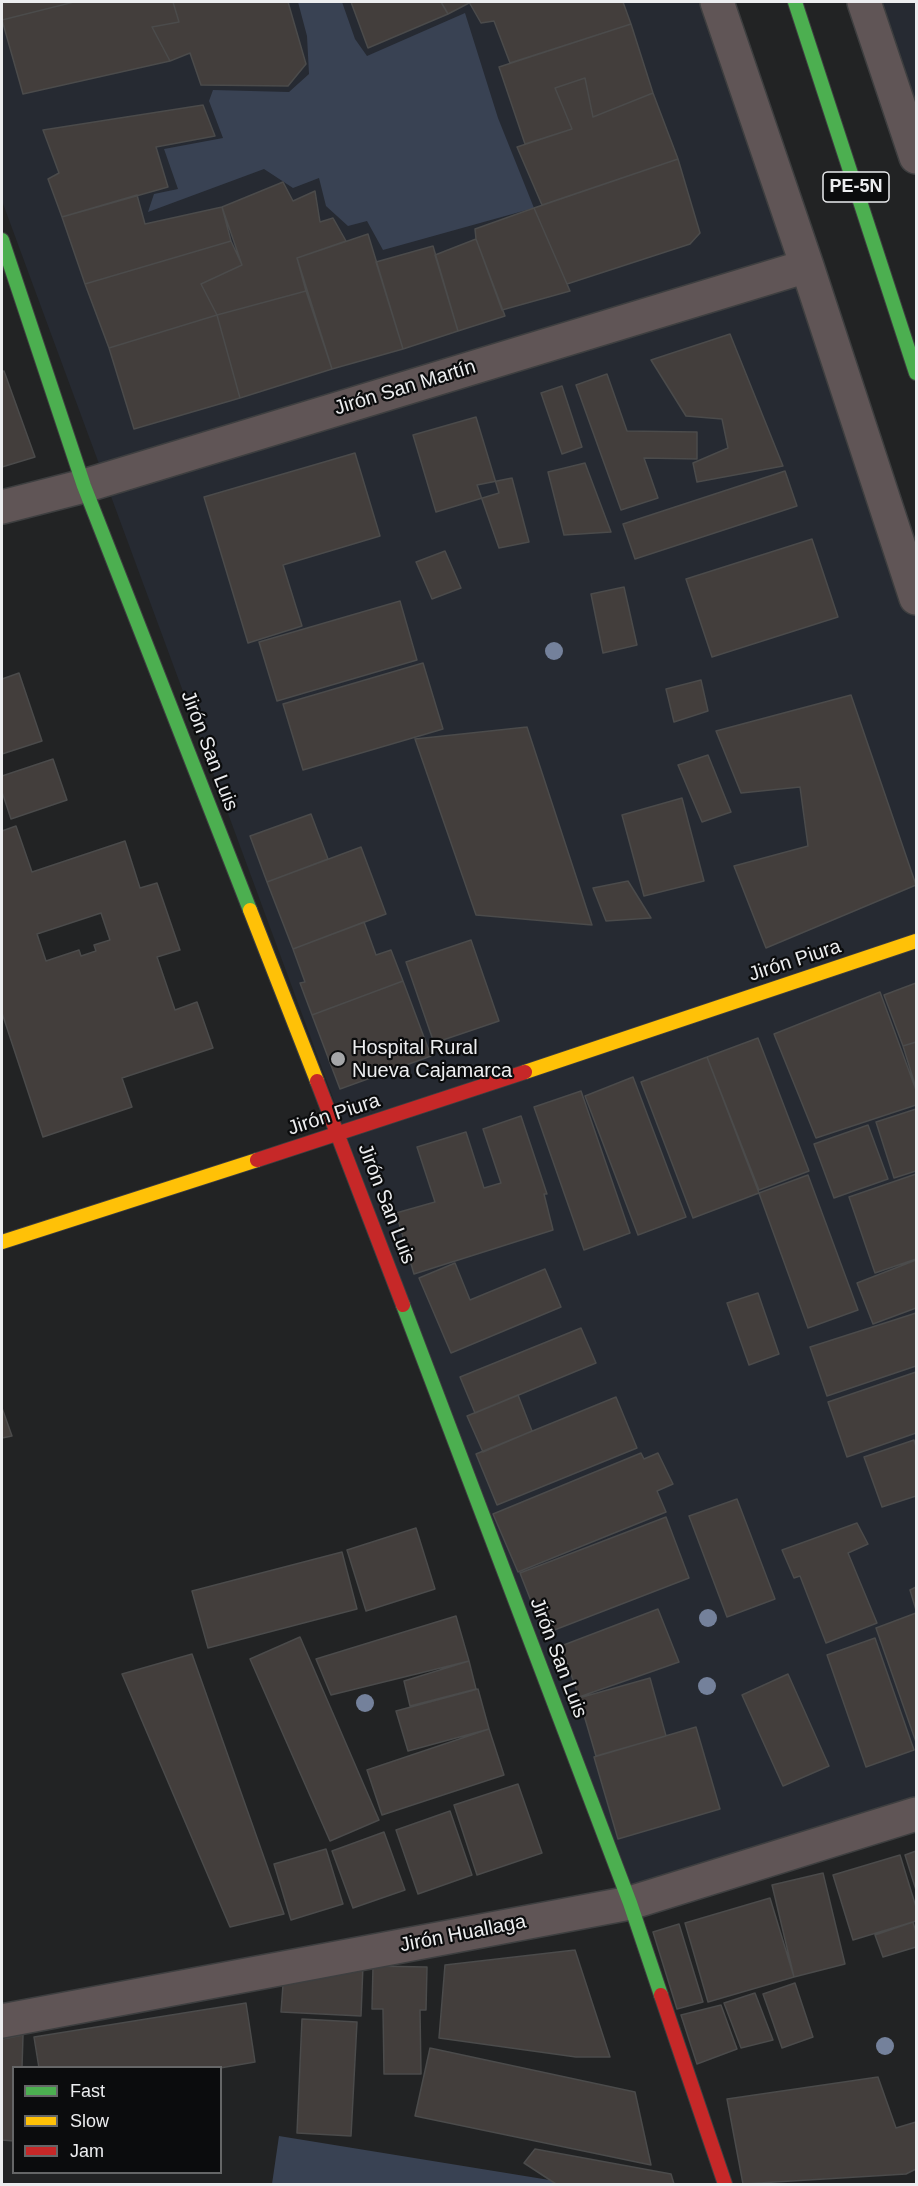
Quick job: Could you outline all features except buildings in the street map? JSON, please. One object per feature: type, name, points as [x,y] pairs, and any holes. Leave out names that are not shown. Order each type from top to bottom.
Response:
[{"type":"main road","name":"PE-5N","points":[[795,2],[916,373]]},
{"type":"main road","name":"Jirón San Luis","points":[[2,240],[84,486],[338,1134],[630,1903],[725,2184]]},
{"type":"main road","name":"Jirón Piura","points":[[2,1242],[338,1134],[916,941]]},
{"type":"street","points":[[717,2],[916,598]]},
{"type":"street","points":[[864,2],[916,157]]},
{"type":"street","name":"Jirón San Martín","points":[[2,507],[84,486],[807,266]]},
{"type":"street","name":"Jirón Huallaga","points":[[2,2021],[630,1903],[916,1814]]},
{"type":"shaded area","points":[[2,2],[710,2],[916,617],[916,1814],[630,1903],[2,201]]},
{"type":"shaded area","points":[[298,2],[342,2],[355,39],[367,56],[465,13],[498,118],[534,208],[383,250],[367,221],[348,226],[326,206],[319,178],[293,188],[264,169],[148,212],[154,194],[178,189],[164,149],[223,138],[209,101],[213,90],[289,92],[309,74],[307,36]]},
{"type":"shaded area","points":[[865,2],[916,2],[916,154]]},
{"type":"shaded area","points":[[279,2136],[574,2184],[272,2184]]},
{"type":"traffic: fast","points":[[795,2],[916,373]]},
{"type":"traffic: fast","points":[[2,240],[84,486],[250,910]]},
{"type":"traffic: fast","points":[[403,1305],[630,1903],[661,1995]]},
{"type":"traffic: slow","points":[[250,910],[317,1081]]},
{"type":"traffic: slow","points":[[525,1072],[916,941]]},
{"type":"traffic: slow","points":[[2,1242],[257,1160]]},
{"type":"traffic: jam","points":[[257,1160],[525,1072]]},
{"type":"traffic: jam","points":[[317,1081],[403,1305]]},
{"type":"traffic: jam","points":[[661,1995],[725,2184]]},
{"type":"place","name":"Hospital Rural Nueva Cajamarca","points":[[338,1059]]}]
